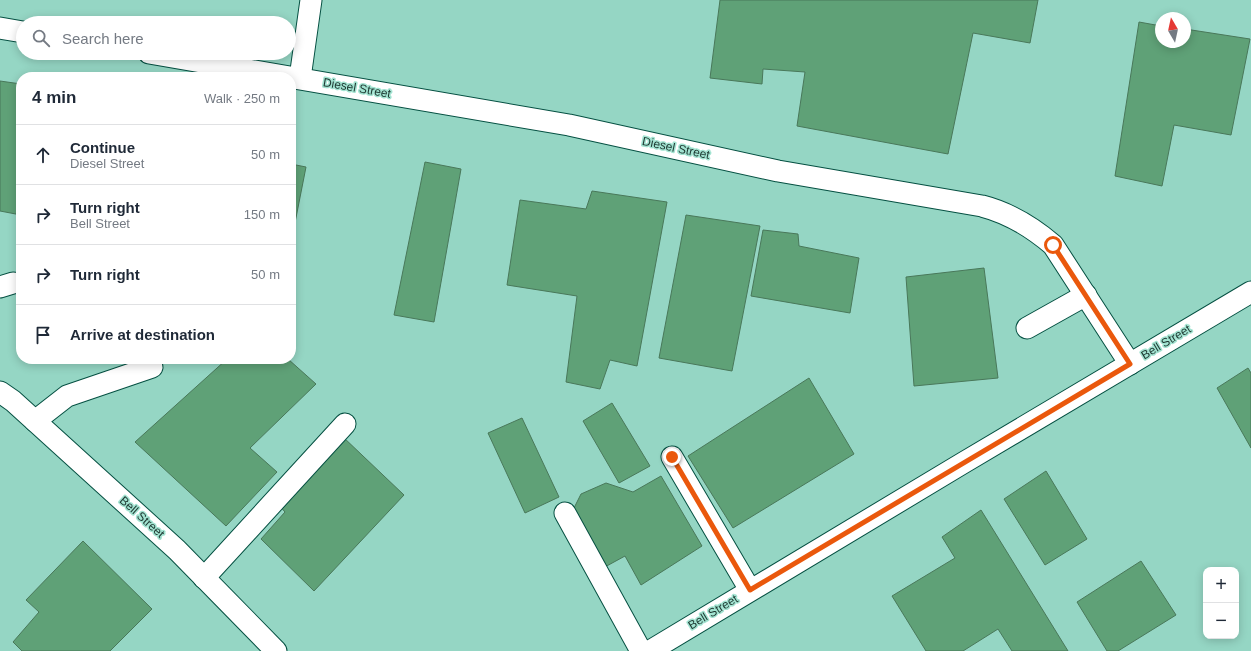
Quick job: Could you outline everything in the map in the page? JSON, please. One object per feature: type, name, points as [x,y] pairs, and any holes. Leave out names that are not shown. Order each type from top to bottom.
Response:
[{"type":"lane","points":[[300,78],[311,0]]},
{"type":"lane","points":[[0,28],[16,31]]},
{"type":"lane","name":"Diesel Street","points":[[192,60],[264,72]]},
{"type":"lane","name":"Diesel Street","points":[[296,77],[569,125],[778,171],[982,206],[997,210],[1043,236],[1053,245],[1130,364]]},
{"type":"lane","name":"Bell Street","points":[[650,651],[1251,292]]},
{"type":"lane","points":[[1027,328],[1086,296]]},
{"type":"lane","points":[[35,421],[67,396],[152,367]]},
{"type":"lane","name":"Bell Street","points":[[0,392],[13,401],[177,550],[276,651]]},
{"type":"lane","points":[[204,578],[345,424]]},
{"type":"lane","points":[[672,457],[750,590]]},
{"type":"lane","points":[[565,513],[641,651]]},
{"type":"building","points":[[720,0],[1038,0],[1030,43],[973,33],[948,154],[797,126],[805,72],[763,69],[762,84],[710,78]]},
{"type":"building","points":[[1139,22],[1155,25],[1155,48],[1191,48],[1191,30],[1250,39],[1231,135],[1174,125],[1162,186],[1115,176]]},
{"type":"building","points":[[0,81],[16,83],[16,214],[0,211]]},
{"type":"building","points":[[425,162],[461,169],[434,322],[394,315]]},
{"type":"building","points":[[296,165],[306,167],[296,218]]},
{"type":"building","points":[[592,191],[667,202],[637,366],[610,360],[600,389],[566,382],[577,296],[507,285],[520,200],[586,209]]},
{"type":"building","points":[[686,215],[760,226],[732,371],[659,358]]},
{"type":"building","points":[[763,230],[798,234],[799,246],[859,258],[850,313],[751,296]]},
{"type":"building","points":[[984,268],[998,378],[914,386],[906,277]]},
{"type":"building","points":[[221,364],[294,364],[316,384],[250,448],[277,472],[226,526],[135,442]]},
{"type":"building","points":[[1248,368],[1251,373],[1251,448],[1217,388]]},
{"type":"building","points":[[809,378],[854,454],[733,528],[688,456]]},
{"type":"building","points":[[612,403],[650,466],[619,483],[583,421]]},
{"type":"building","points":[[522,418],[559,497],[525,513],[488,433]]},
{"type":"building","points":[[342,436],[404,495],[314,591],[261,539],[285,512],[278,504]]},
{"type":"building","points":[[1046,471],[1087,539],[1045,565],[1004,499]]},
{"type":"building","points":[[661,476],[702,546],[641,585],[625,556],[603,568],[572,512],[581,494],[606,483],[633,492]]},
{"type":"building","points":[[981,510],[1068,651],[1012,651],[998,629],[963,651],[926,651],[892,596],[955,558],[942,537]]},
{"type":"building","points":[[83,541],[152,609],[110,651],[22,651],[13,642],[39,612],[26,600]]},
{"type":"building","points":[[1141,561],[1176,615],[1118,651],[1107,651],[1077,602]]},
{"type":"route","points":[[672,457],[750,590],[1130,364],[1053,245]]}]
